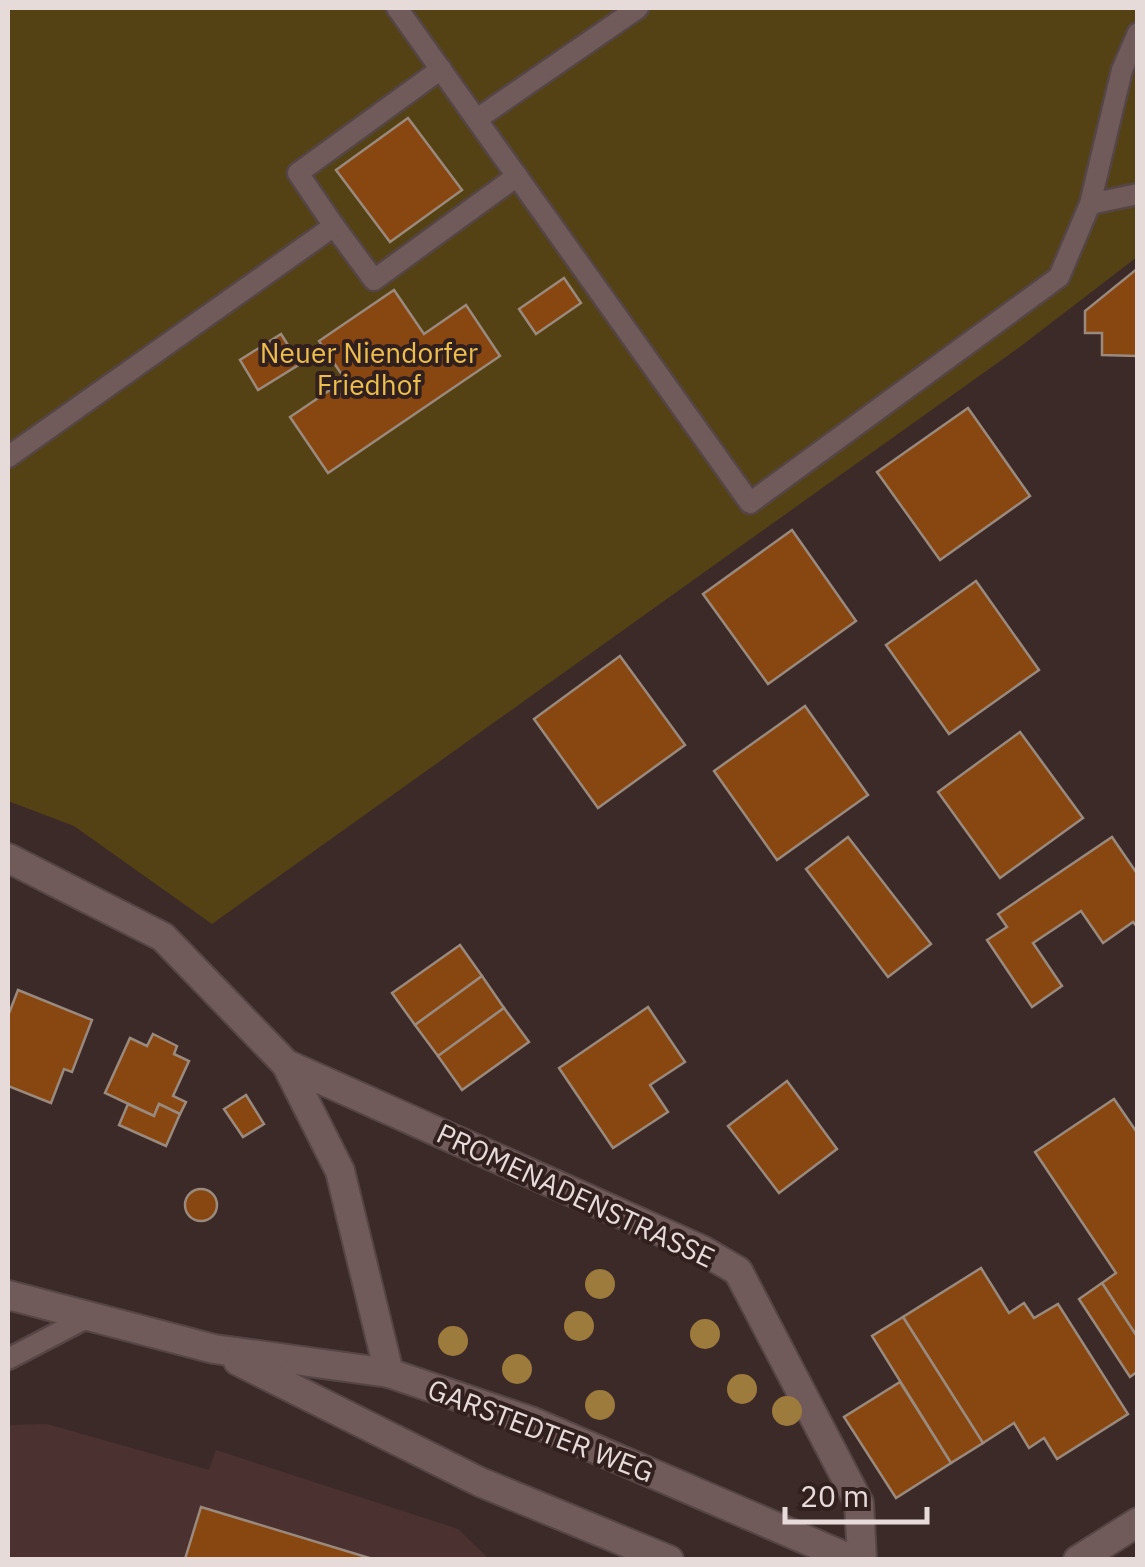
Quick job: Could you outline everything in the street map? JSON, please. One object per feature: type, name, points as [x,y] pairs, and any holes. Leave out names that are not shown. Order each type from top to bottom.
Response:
[{"type":"street","name":"PROMENADENSTRASSE","points":[[8,858],[162,937],[286,1064],[340,1170],[389,1374]]},
{"type":"street","name":"PROMENADENSTRASSE","points":[[286,1064],[702,1250],[738,1271],[859,1502],[862,1560]]},
{"type":"street","name":"GARSTEDTER WEG","points":[[8,1295],[214,1349],[389,1374],[533,1422],[853,1560]]},
{"type":"street","name":"GARSTEDTER WEG","points":[[214,1349],[480,1482],[670,1560]]},
{"type":"street","points":[[1078,1560],[1138,1522]]},
{"type":"lane","points":[[397,8],[750,503],[1059,277],[1090,204],[1122,70],[1138,33]]},
{"type":"lane","points":[[477,119],[638,8]]},
{"type":"lane","points":[[441,68],[298,172],[334,226],[374,280],[518,176]]},
{"type":"lane","points":[[1090,204],[1138,194]]},
{"type":"lane","points":[[8,457],[334,226]]},
{"type":"lane","points":[[8,1359],[92,1315]]},
{"type":"shaded area","points":[[47,1424],[209,1470],[216,1450],[458,1529],[489,1559],[8,1560],[8,1425]]},
{"type":"green space","name":"Neuer Niendorfer Friedhof","points":[[8,8],[1137,8],[1137,257],[1021,346],[212,924],[74,826],[8,801]]},
{"type":"building","points":[[408,118],[462,190],[390,242],[336,170]]},
{"type":"building","points":[[1138,268],[1138,356],[1102,355],[1102,333],[1085,333],[1085,311]]},
{"type":"building","points":[[564,278],[581,303],[536,334],[519,309]]},
{"type":"building","points":[[394,290],[424,334],[466,305],[500,356],[328,473],[290,417],[333,388],[338,396],[351,388],[319,341]]},
{"type":"building","points":[[281,334],[300,364],[258,390],[240,360]]},
{"type":"building","points":[[968,408],[1030,496],[940,560],[877,472]]},
{"type":"building","points":[[792,530],[856,621],[768,684],[703,594]]},
{"type":"building","points":[[976,581],[1039,670],[949,734],[886,645]]},
{"type":"building","points":[[620,656],[685,745],[598,808],[534,719]]},
{"type":"building","points":[[805,706],[868,795],[777,860],[714,771]]},
{"type":"building","points":[[1020,732],[1083,818],[1000,878],[938,792]]},
{"type":"building","points":[[848,837],[931,944],[888,977],[806,869]]},
{"type":"building","points":[[1112,837],[1138,875],[1138,928],[1133,922],[1103,943],[1081,911],[1033,943],[1062,986],[1032,1007],[987,940],[1007,927],[998,914]]},
{"type":"building","points":[[460,945],[482,976],[415,1025],[392,993]]},
{"type":"building","points":[[482,976],[504,1008],[438,1056],[415,1025]]},
{"type":"building","points":[[18,990],[92,1020],[72,1072],[64,1069],[51,1103],[8,1086],[8,1016]]},
{"type":"building","points":[[648,1007],[685,1062],[650,1085],[668,1112],[613,1148],[559,1068]]},
{"type":"building","points":[[504,1008],[529,1042],[462,1090],[438,1056]]},
{"type":"building","points":[[153,1034],[177,1046],[174,1054],[189,1061],[173,1096],[186,1102],[180,1114],[159,1104],[154,1116],[105,1093],[130,1038],[147,1046]]},
{"type":"building","points":[[787,1081],[837,1149],[779,1193],[728,1126]]},
{"type":"building","points":[[246,1095],[264,1124],[243,1137],[224,1109]]},
{"type":"building","points":[[1114,1099],[1138,1134],[1138,1338],[1102,1283],[1116,1273],[1035,1152]]},
{"type":"building","points":[[128,1104],[154,1116],[159,1104],[180,1114],[166,1146],[119,1125]]},
{"type":"building","points":[[201,1189],[212,1194],[217,1205],[212,1216],[201,1221],[190,1216],[185,1205],[190,1194]]},
{"type":"building","points":[[981,1268],[1009,1313],[1024,1303],[1034,1318],[1058,1304],[1128,1414],[1057,1459],[1044,1438],[1029,1448],[1014,1423],[983,1443],[903,1317]]},
{"type":"building","points":[[1102,1283],[1138,1338],[1138,1371],[1130,1377],[1079,1299]]},
{"type":"building","points":[[903,1317],[983,1443],[951,1463],[872,1336]]},
{"type":"building","points":[[900,1382],[951,1463],[896,1498],[844,1417]]},
{"type":"building","points":[[201,1507],[376,1560],[185,1559]]}]
